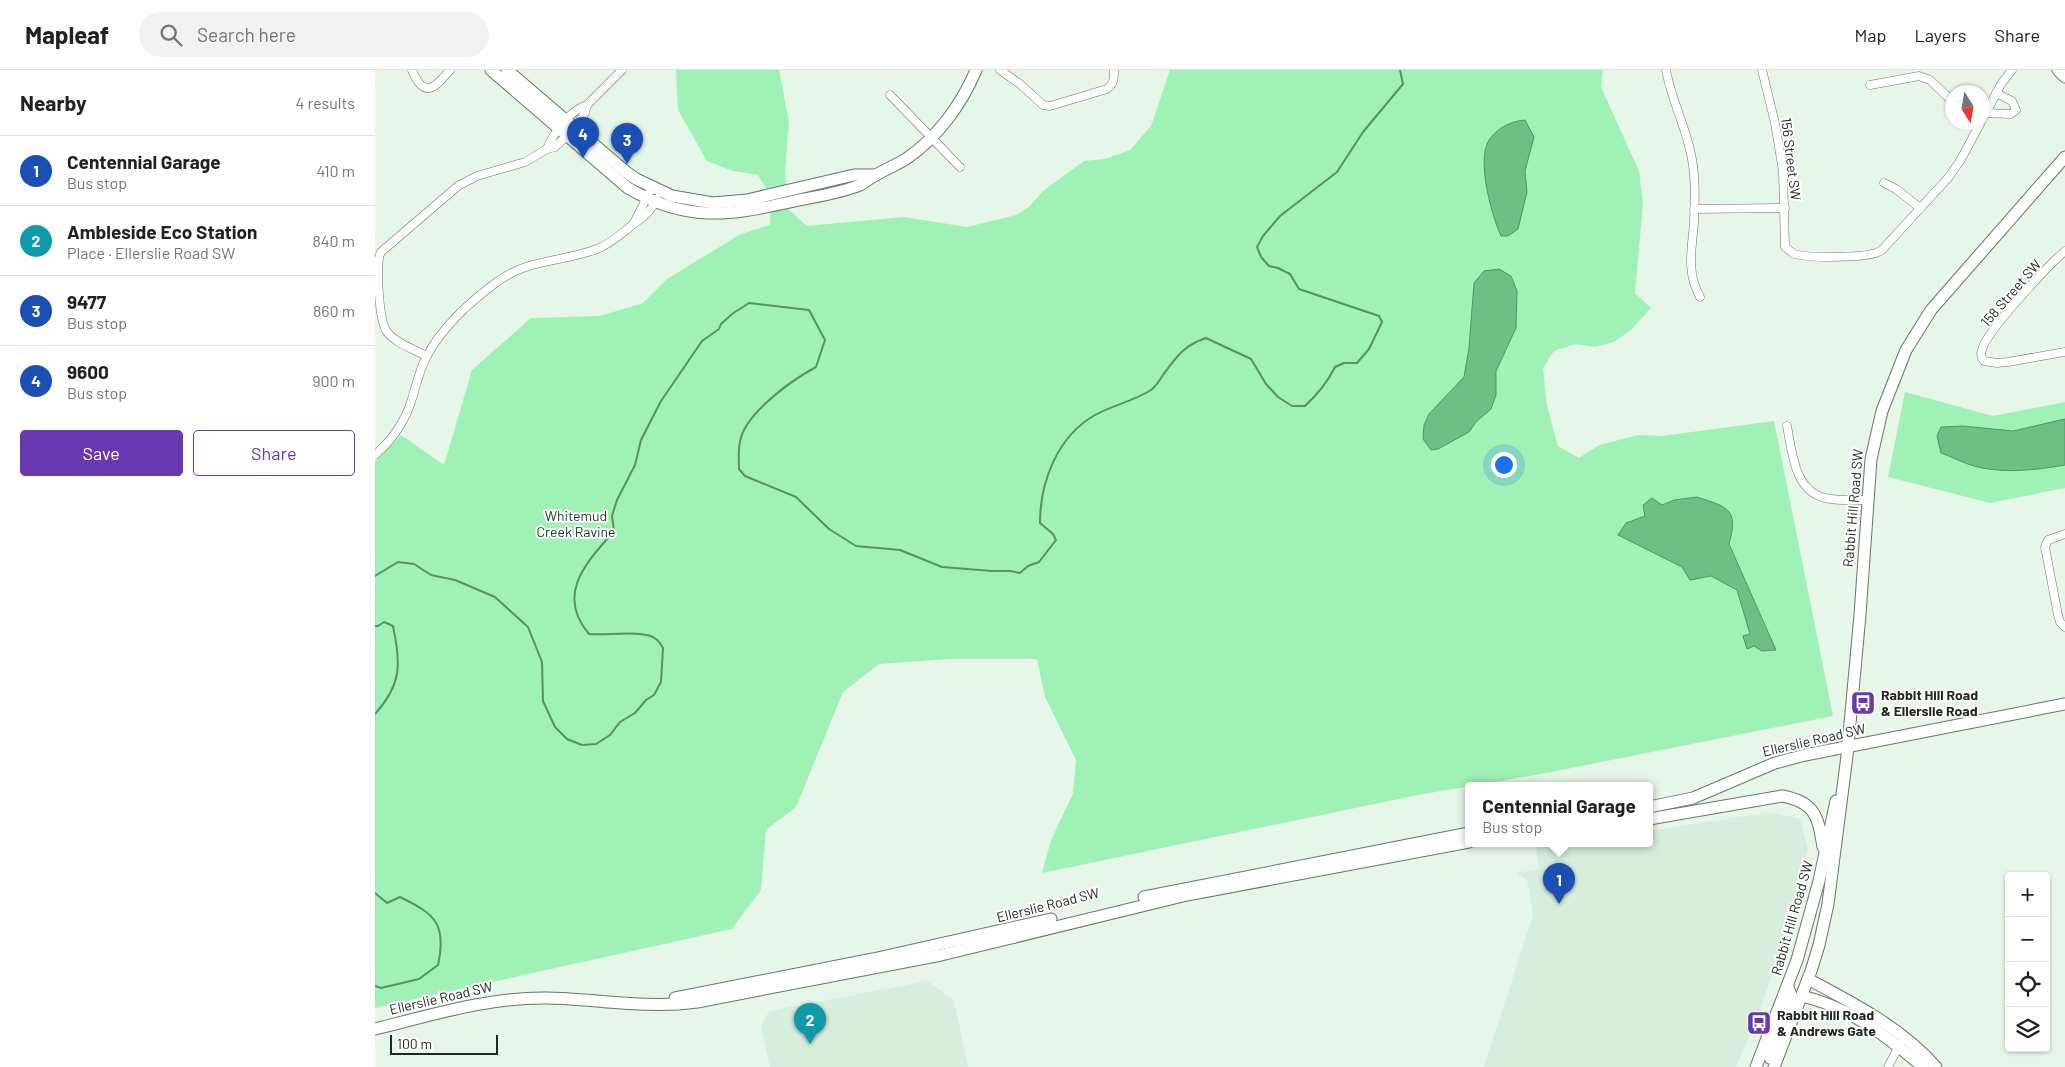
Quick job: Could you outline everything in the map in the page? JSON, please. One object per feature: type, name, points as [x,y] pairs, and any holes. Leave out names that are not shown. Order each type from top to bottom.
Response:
[{"type":"main road","points":[[491,70],[566,129],[625,171],[657,189],[689,200],[730,203],[854,175],[875,175]]},
{"type":"main road","points":[[507,70],[618,181],[651,200],[687,212],[720,214],[860,185],[906,159],[932,136],[958,104],[975,70]]},
{"type":"main road","points":[[2057,70],[2065,77]]},
{"type":"main road","name":"Rabbit Hill Road SW","points":[[1774,1067],[1808,979],[1819,945],[1825,917],[1845,774],[1860,615],[1871,459],[1882,412],[1900,363],[1914,336],[1943,294],[2065,157]]},
{"type":"main road","name":"Ellerslie Road SW","points":[[1653,806],[1693,798],[1775,763],[2065,704]]},
{"type":"main road","name":"Rabbit Hill Road SW","points":[[1756,1067],[1788,987],[1807,925],[1824,858],[1833,810],[1845,774]]},
{"type":"main road","points":[[1653,818],[1768,797],[1782,796],[1793,798],[1809,806],[1816,816],[1821,829],[1824,858]]},
{"type":"main road","name":"Ellerslie Road SW","points":[[1653,813],[1671,810],[1688,803],[1693,798]]},
{"type":"main road","name":"Ellerslie Road SW","points":[[633,1004],[688,996],[873,959],[965,940],[1173,890],[1465,834]]},
{"type":"main road","name":"Ellerslie Road SW","points":[[375,1029],[496,1000],[549,998],[673,1005],[721,998],[941,954],[1187,895],[1465,843]]},
{"type":"main road","points":[[1808,979],[1858,1006],[1901,1042],[1936,1067]]},
{"type":"main road","points":[[1767,1067],[1792,998],[1788,987]]},
{"type":"main road","points":[[1802,996],[1839,1007],[1901,1042],[1923,1067]]},
{"type":"street","points":[[411,70],[423,88],[427,90],[433,88],[450,70]]},
{"type":"street","points":[[566,129],[579,108],[587,105],[622,70]]},
{"type":"street","points":[[1000,70],[1012,77],[1043,105],[1049,106],[1107,89],[1114,80],[1114,70]]},
{"type":"street","points":[[1666,70],[1673,102],[1690,150],[1694,182],[1690,267],[1693,282],[1700,297]]},
{"type":"street","name":"156 Street SW","points":[[1762,70],[1780,150],[1785,208],[1784,241],[1788,252],[1799,255],[1865,256],[1877,254],[1886,247],[1920,208]]},
{"type":"street","points":[[1990,104],[2012,70]]},
{"type":"street","points":[[1870,85],[1919,76],[1931,80],[1945,94]]},
{"type":"street","points":[[1990,119],[2011,114],[2016,110],[2012,101],[1996,93]]},
{"type":"street","points":[[890,95],[961,167]]},
{"type":"street","points":[[426,356],[394,338],[385,328],[382,318],[378,262],[381,252],[451,191],[477,176],[529,160],[547,149],[585,113],[587,105]]},
{"type":"street","points":[[1884,183],[1896,189],[1920,208],[1948,178],[1960,161],[1976,130]]},
{"type":"street","points":[[375,455],[388,443],[402,422],[410,405],[426,356],[451,323],[504,277],[530,264],[581,254],[614,240],[635,223],[657,189]]},
{"type":"street","points":[[1694,209],[1785,208]]},
{"type":"street","name":"158 Street SW","points":[[2065,251],[2009,310],[1984,344],[1981,354],[1984,361],[1997,363],[2065,352]]},
{"type":"street","points":[[1787,426],[1795,462],[1805,487],[1823,498],[1868,500]]},
{"type":"street","points":[[2064,626],[2058,615],[2046,553],[2046,543],[2052,537],[2065,534]]},
{"type":"street","points":[[1888,1067],[1901,1042]]},
{"type":"shaded area","points":[[1525,120],[1534,137],[1525,171],[1527,192],[1518,229],[1508,236],[1501,236],[1487,191],[1484,165],[1485,153],[1487,144],[1493,134],[1508,124]]},
{"type":"shaded area","points":[[1499,269],[1511,276],[1517,291],[1516,328],[1496,371],[1496,395],[1491,409],[1476,422],[1469,432],[1438,449],[1431,450],[1423,439],[1424,425],[1429,414],[1464,377],[1469,348],[1474,283],[1484,271]]},
{"type":"shaded area","points":[[2065,419],[2065,465],[2043,468],[2008,471],[1970,465],[1941,453],[1937,436],[1941,427],[1963,426],[2013,431]]},
{"type":"shaded area","points":[[1697,497],[1723,507],[1731,516],[1733,523],[1729,544],[1776,650],[1762,651],[1754,646],[1747,649],[1743,636],[1750,634],[1737,590],[1711,576],[1690,580],[1682,567],[1618,535],[1626,523],[1645,516],[1643,505],[1652,498],[1662,505],[1674,500]]},
{"type":"shaded area","points":[[1771,812],[1800,819],[1808,849],[1787,931],[1760,1010],[1736,1067],[1484,1067],[1533,915],[1527,880],[1517,873],[1539,869],[1536,848],[1653,847],[1653,830]]},
{"type":"shaded area","points":[[927,981],[954,1000],[968,1067],[770,1067],[761,1027],[769,1011]]},
{"type":"green space","name":"Whitemud Creek Ravine","points":[[676,70],[779,70],[789,122],[785,173],[789,210],[807,226],[904,217],[967,227],[1016,215],[1028,208],[1043,191],[1084,161],[1105,159],[1130,150],[1151,126],[1170,70],[1603,70],[1601,87],[1639,171],[1643,203],[1635,293],[1651,308],[1631,330],[1614,342],[1595,347],[1576,344],[1554,351],[1543,368],[1547,406],[1558,446],[1579,458],[1599,445],[1638,435],[1662,436],[1774,421],[1833,716],[1541,774],[1494,782],[1465,782],[1465,787],[1418,795],[1042,873],[1051,840],[1073,794],[1076,760],[1045,697],[1037,659],[950,659],[879,664],[843,692],[796,807],[766,830],[761,890],[732,929],[375,1008],[375,462],[401,435],[444,465],[472,370],[531,318],[600,316],[643,303],[667,279],[741,234],[770,225],[771,197],[758,175],[733,171],[707,161],[678,110]]},
{"type":"green space","points":[[1905,392],[1993,416],[2065,402],[2065,488],[1990,503],[1888,477]]},
{"type":"waterway","points":[[375,576],[398,562],[414,564],[431,575],[455,580],[495,597],[528,627],[542,662],[543,701],[555,727],[567,739],[582,745],[596,744],[610,735],[620,722],[635,713],[646,700],[654,695],[661,682],[663,648],[656,639],[643,634],[589,634],[579,619],[575,605],[575,592],[579,579],[585,567],[614,531],[612,516],[617,500],[635,465],[641,440],[661,401],[702,341],[719,329],[721,324],[732,314],[749,303],[809,310],[825,340],[816,367],[782,389],[759,409],[743,431],[739,445],[739,469],[745,476],[796,497],[829,529],[856,546],[900,550],[942,567],[1020,573],[1028,566],[1039,562],[1056,540],[1053,534],[1040,523],[1043,491],[1061,447],[1082,424],[1095,415],[1151,390],[1177,357],[1192,344],[1206,338],[1251,359],[1266,384],[1278,397],[1292,406],[1305,406],[1322,388],[1335,367],[1344,363],[1357,363],[1369,349],[1382,322],[1379,316],[1299,289],[1290,274],[1269,266],[1261,257],[1257,247],[1263,236],[1280,216],[1337,172],[1363,132],[1403,84],[1400,70]]},
{"type":"waterway","points":[[375,626],[384,622],[393,626],[398,663],[395,683],[384,703],[375,714]]},
{"type":"waterway","points":[[375,893],[387,903],[400,897],[422,909],[435,922],[441,939],[438,965],[419,979],[381,988],[375,986]]},
{"type":"place","name":"9600","points":[[583,158]]},
{"type":"place","name":"9477","points":[[627,164]]},
{"type":"place","name":"Rabbit Hill Road & Ellerslie Road","points":[[1863,703]]},
{"type":"place","name":"Centennial Garage","points":[[1559,904]]},
{"type":"place","name":"Rabbit Hill Road & Andrews Gate","points":[[1759,1023]]},
{"type":"place","name":"Ambleside Eco Station","points":[[810,1044]]}]
